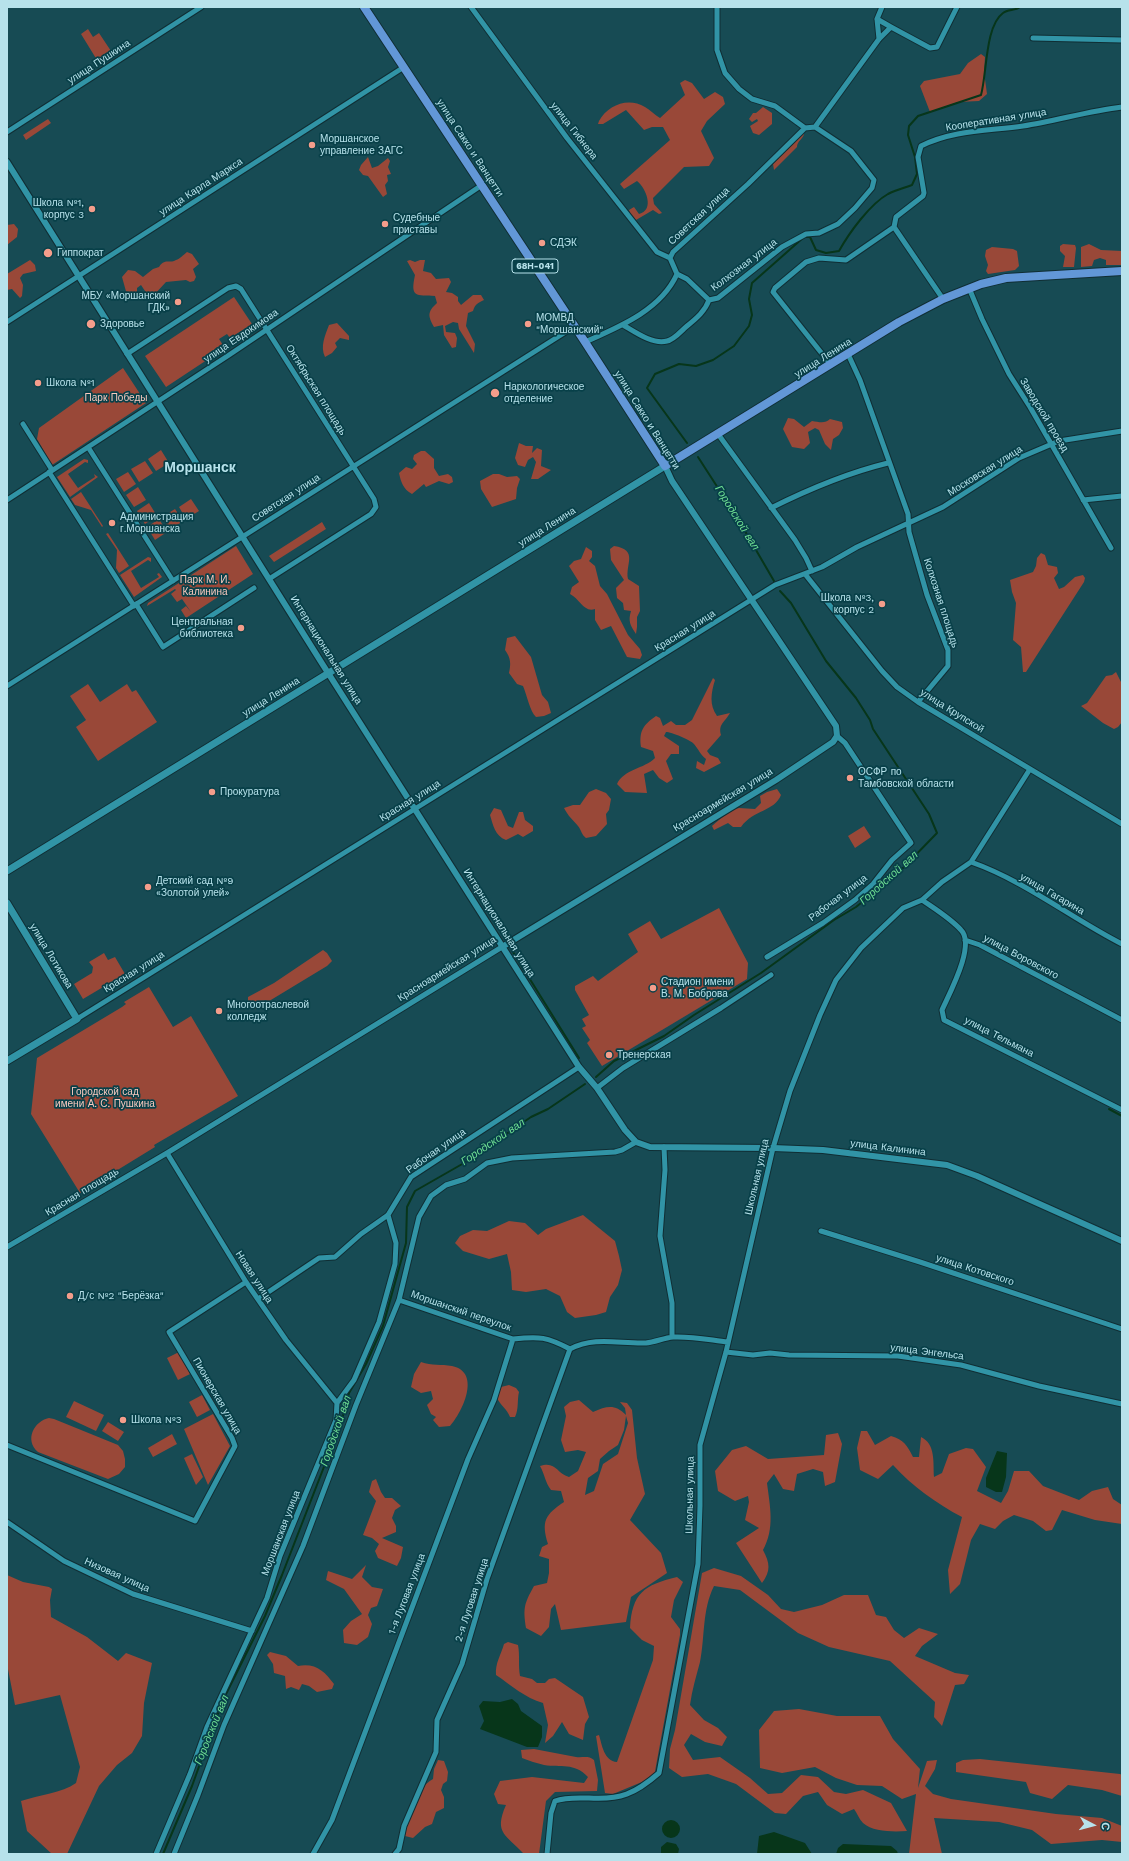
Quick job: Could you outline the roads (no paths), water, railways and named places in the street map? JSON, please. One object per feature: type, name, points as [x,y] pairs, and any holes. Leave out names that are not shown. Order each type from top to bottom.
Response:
[{"type":"main road","name":"улица Сакко и Ванцетти","points":[[364,7],[586,342],[665,466]]},
{"type":"main road","name":"улица Ленина","points":[[7,872],[899,322],[943,299],[969,288],[993,281],[1011,278],[1122,271]]},
{"type":"main road","name":"улица Лотикова","points":[[7,902],[77,1019]]},
{"type":"main road","points":[[7,1061],[77,1019]]},
{"type":"street","name":"улица Пушкина","points":[[7,132],[201,7]]},
{"type":"street","name":"улица Гибнера","points":[[471,7],[567,138],[657,252],[670,258]]},
{"type":"street","points":[[717,7],[717,50],[726,73],[739,89],[752,99],[775,106],[805,128],[815,127],[879,39],[891,27]]},
{"type":"street","points":[[879,39],[877,19],[882,7]]},
{"type":"street","points":[[877,19],[930,48],[937,47],[957,7]]},
{"type":"street","points":[[1034,38],[1122,40]]},
{"type":"street","name":"улица Карла Маркса","points":[[7,322],[404,67]]},
{"type":"street","name":"Кооперативная улица","points":[[831,365],[773,292],[775,288],[806,262],[819,258],[846,260],[894,227],[896,217],[923,196],[924,193],[918,157],[921,146],[942,138],[959,134],[1023,126],[1096,110],[1122,107]]},
{"type":"street","name":"Колхозная улица","points":[[709,300],[718,298],[782,247],[806,234],[819,233],[838,224],[855,208],[872,188],[874,180],[850,150],[815,127]]},
{"type":"street","name":"Советская улица","points":[[677,274],[670,258],[673,252],[748,184],[805,128]]},
{"type":"street","name":"Интернациональная улица","points":[[7,162],[328,673],[579,1067],[597,1088],[625,1130],[636,1142]]},
{"type":"street","name":"улица Евдокимова","points":[[7,500],[267,330],[482,185]]},
{"type":"street","points":[[894,227],[943,299]]},
{"type":"street","points":[[586,342],[638,317],[672,286],[677,274],[687,279],[709,300],[706,308],[697,318],[668,341],[660,342],[643,336],[623,325]]},
{"type":"street","name":"Октябрьская площадь","points":[[127,354],[228,288],[236,286],[241,289],[354,466],[374,499],[376,507],[372,514],[269,579]]},
{"type":"street","name":"Заводской проезд","points":[[969,288],[982,319],[1009,374],[1110,548]]},
{"type":"street","name":"Советская улица","points":[[7,686],[575,326]]},
{"type":"street","name":"Колхозная площадь","points":[[848,354],[860,380],[888,463],[908,514],[908,524],[927,595],[948,650],[948,666],[918,702]]},
{"type":"street","points":[[23,424],[50,471],[135,605],[163,646],[254,588]]},
{"type":"street","name":"Московская улица","points":[[908,524],[944,507],[1019,458],[1051,444],[1059,441],[1122,431]]},
{"type":"street","points":[[718,434],[806,558],[812,571]]},
{"type":"street","points":[[88,447],[173,581]]},
{"type":"street","points":[[771,508],[802,492],[856,471],[888,463]]},
{"type":"street","name":"улица Сакко и Ванцетти","points":[[665,466],[672,481],[836,726],[837,736],[845,744],[911,843]]},
{"type":"street","points":[[1083,500],[1122,496]]},
{"type":"street","points":[[805,574],[822,567],[857,546],[908,524]]},
{"type":"street","name":"Красная улица","points":[[77,1019],[752,600],[785,580],[805,574]]},
{"type":"street","name":"улица Крупской","points":[[805,574],[882,671],[897,687],[918,702],[1122,824]]},
{"type":"street","name":"Красноармейская улица","points":[[167,1153],[776,780],[833,742],[837,736]]},
{"type":"street","points":[[971,862],[1030,769]]},
{"type":"street","name":"Рабочая улица","points":[[766,958],[822,923],[855,900],[873,884],[892,860],[911,843]]},
{"type":"street","name":"Школьная улица","points":[[547,1854],[551,1813],[555,1801],[564,1798],[618,1798],[633,1793],[659,1773],[698,1564],[700,1445],[726,1352],[773,1148],[793,1084],[820,1015],[836,980],[879,929],[903,908],[922,900],[942,882],[971,862]]},
{"type":"street","name":"улица Гагарина","points":[[971,862],[987,868],[1011,881],[1122,944]]},
{"type":"street","points":[[922,900],[962,930],[966,940]]},
{"type":"street","name":"улица Воровского","points":[[966,940],[980,945],[1122,1020]]},
{"type":"street","name":"улица Тельмана","points":[[966,940],[962,965],[942,1010],[944,1020],[1122,1110]]},
{"type":"street","points":[[597,1088],[623,1068],[721,1008],[770,975]]},
{"type":"street","name":"Рабочая улица","points":[[258,1299],[319,1258],[335,1257],[361,1234],[388,1215],[411,1177],[579,1067]]},
{"type":"street","points":[[174,1854],[224,1725],[303,1546],[356,1405],[399,1300],[419,1217],[431,1196],[446,1185],[465,1179],[487,1163],[512,1158],[614,1152],[622,1150],[636,1142]]},
{"type":"street","name":"улица Калинина","points":[[636,1142],[650,1146],[664,1147],[773,1148],[838,1152],[947,1165],[977,1176],[1122,1241]]},
{"type":"street","points":[[664,1147],[665,1170],[660,1236],[672,1303],[672,1337]]},
{"type":"street","name":"Красная площадь","points":[[7,1247],[167,1153]]},
{"type":"street","name":"Новая улица","points":[[167,1153],[246,1282],[286,1340],[337,1403]]},
{"type":"street","points":[[337,1403],[354,1380],[379,1322],[395,1264],[396,1243],[388,1215]]},
{"type":"street","name":"улица Котовского","points":[[821,1231],[1122,1329]]},
{"type":"street","name":"Пионерская улица","points":[[7,1445],[195,1521],[235,1446],[232,1438],[169,1332],[246,1282]]},
{"type":"street","name":"Моршанский переулок","points":[[399,1300],[513,1339],[532,1337],[549,1338],[570,1349]]},
{"type":"street","points":[[570,1349],[582,1343],[599,1341],[646,1342],[672,1337],[698,1338],[728,1342]]},
{"type":"street","name":"1-я Луговая улица","points":[[314,1854],[332,1820],[468,1459],[494,1400],[513,1339]]},
{"type":"street","name":"2-я Луговая улица","points":[[395,1854],[399,1849],[404,1826],[436,1752],[436,1720],[462,1664],[488,1579],[570,1349]]},
{"type":"street","name":"улица Энгельса","points":[[726,1352],[754,1355],[770,1353],[789,1355],[909,1358],[961,1365],[1039,1386],[1122,1404]]},
{"type":"street","name":"Моршанская улица","points":[[156,1854],[224,1687],[267,1598],[280,1556],[336,1420],[337,1403]]},
{"type":"street","name":"Низовая улица","points":[[7,1522],[64,1561],[133,1594],[252,1630]]},
{"type":"waterway","name":"Городской вал","points":[[687,443],[647,388],[655,374],[679,364],[696,366],[713,360],[734,346],[749,326],[752,315],[749,299],[752,283],[804,237],[810,237],[816,250],[826,253],[839,251],[854,228],[874,205],[888,194],[912,185],[917,174],[915,157],[908,135],[909,126],[918,116],[981,95],[993,28],[997,19],[1003,13],[1020,7]]},
{"type":"waterway","name":"Городской вал","points":[[698,457],[738,519],[774,581]]},
{"type":"waterway","name":"Городской вал","points":[[596,1077],[614,1061],[664,1036],[694,1015],[761,973],[834,920],[856,907],[901,870],[937,833],[929,814],[873,729],[870,720],[856,698],[826,661],[791,603],[780,591]]},
{"type":"waterway","points":[[513,952],[579,1058]]},
{"type":"waterway","name":"Городской вал","points":[[163,1854],[192,1786],[223,1700],[265,1616],[282,1575],[341,1423],[349,1393],[366,1364],[383,1326],[406,1243],[407,1207],[415,1191],[464,1163],[531,1117],[548,1109],[585,1084]]},
{"type":"waterway","points":[[1109,1109],[1122,1116]]},
{"type":"place","name":"Моршанское управление ЗАГС","points":[[312,145]]},
{"type":"place","name":"Школа №1, корпус 3","points":[[92,209]]},
{"type":"place","name":"Судебные приставы","points":[[385,224]]},
{"type":"place","name":"СДЭК","points":[[542,243]]},
{"type":"place","name":"Гиппократ","points":[[48,253]]},
{"type":"place","name":"МБУ «Моршанский ГДК»","points":[[178,302]]},
{"type":"place","name":"Здоровье","points":[[91,324]]},
{"type":"place","name":"МОМВД \"Моршанский\"","points":[[528,324]]},
{"type":"place","name":"Школа №1","points":[[38,383]]},
{"type":"place","name":"Наркологическое отделение","points":[[495,393]]},
{"type":"place","name":"Администрация г.Моршанска","points":[[112,523]]},
{"type":"place","name":"Школа №3, корпус 2","points":[[882,604]]},
{"type":"place","name":"Центральная библиотека","points":[[241,628]]},
{"type":"place","name":"ОСФР по Тамбовской области","points":[[850,778]]},
{"type":"place","name":"Прокуратура","points":[[212,792]]},
{"type":"place","name":"Детский сад №9 «Золотой улей»","points":[[148,887]]},
{"type":"place","name":"Стадион имени В. М. Боброва","points":[[653,988]]},
{"type":"place","name":"Многоотраслевой колледж","points":[[219,1011]]},
{"type":"place","name":"Тренерская","points":[[609,1055]]},
{"type":"place","name":"Д/с №2 \"Берёзка\"","points":[[70,1296]]},
{"type":"place","name":"Школа №3","points":[[123,1420]]},
{"type":"district","name":"Моршанск","points":[[200,468]]},
{"type":"park label","name":"Парк Победы","points":[[116,398]]},
{"type":"park label","name":"Парк М. И. Калинина","points":[[205,586]]},
{"type":"park label","name":"Городской сад имени А. С. Пушкина","points":[[105,1098]]}]
